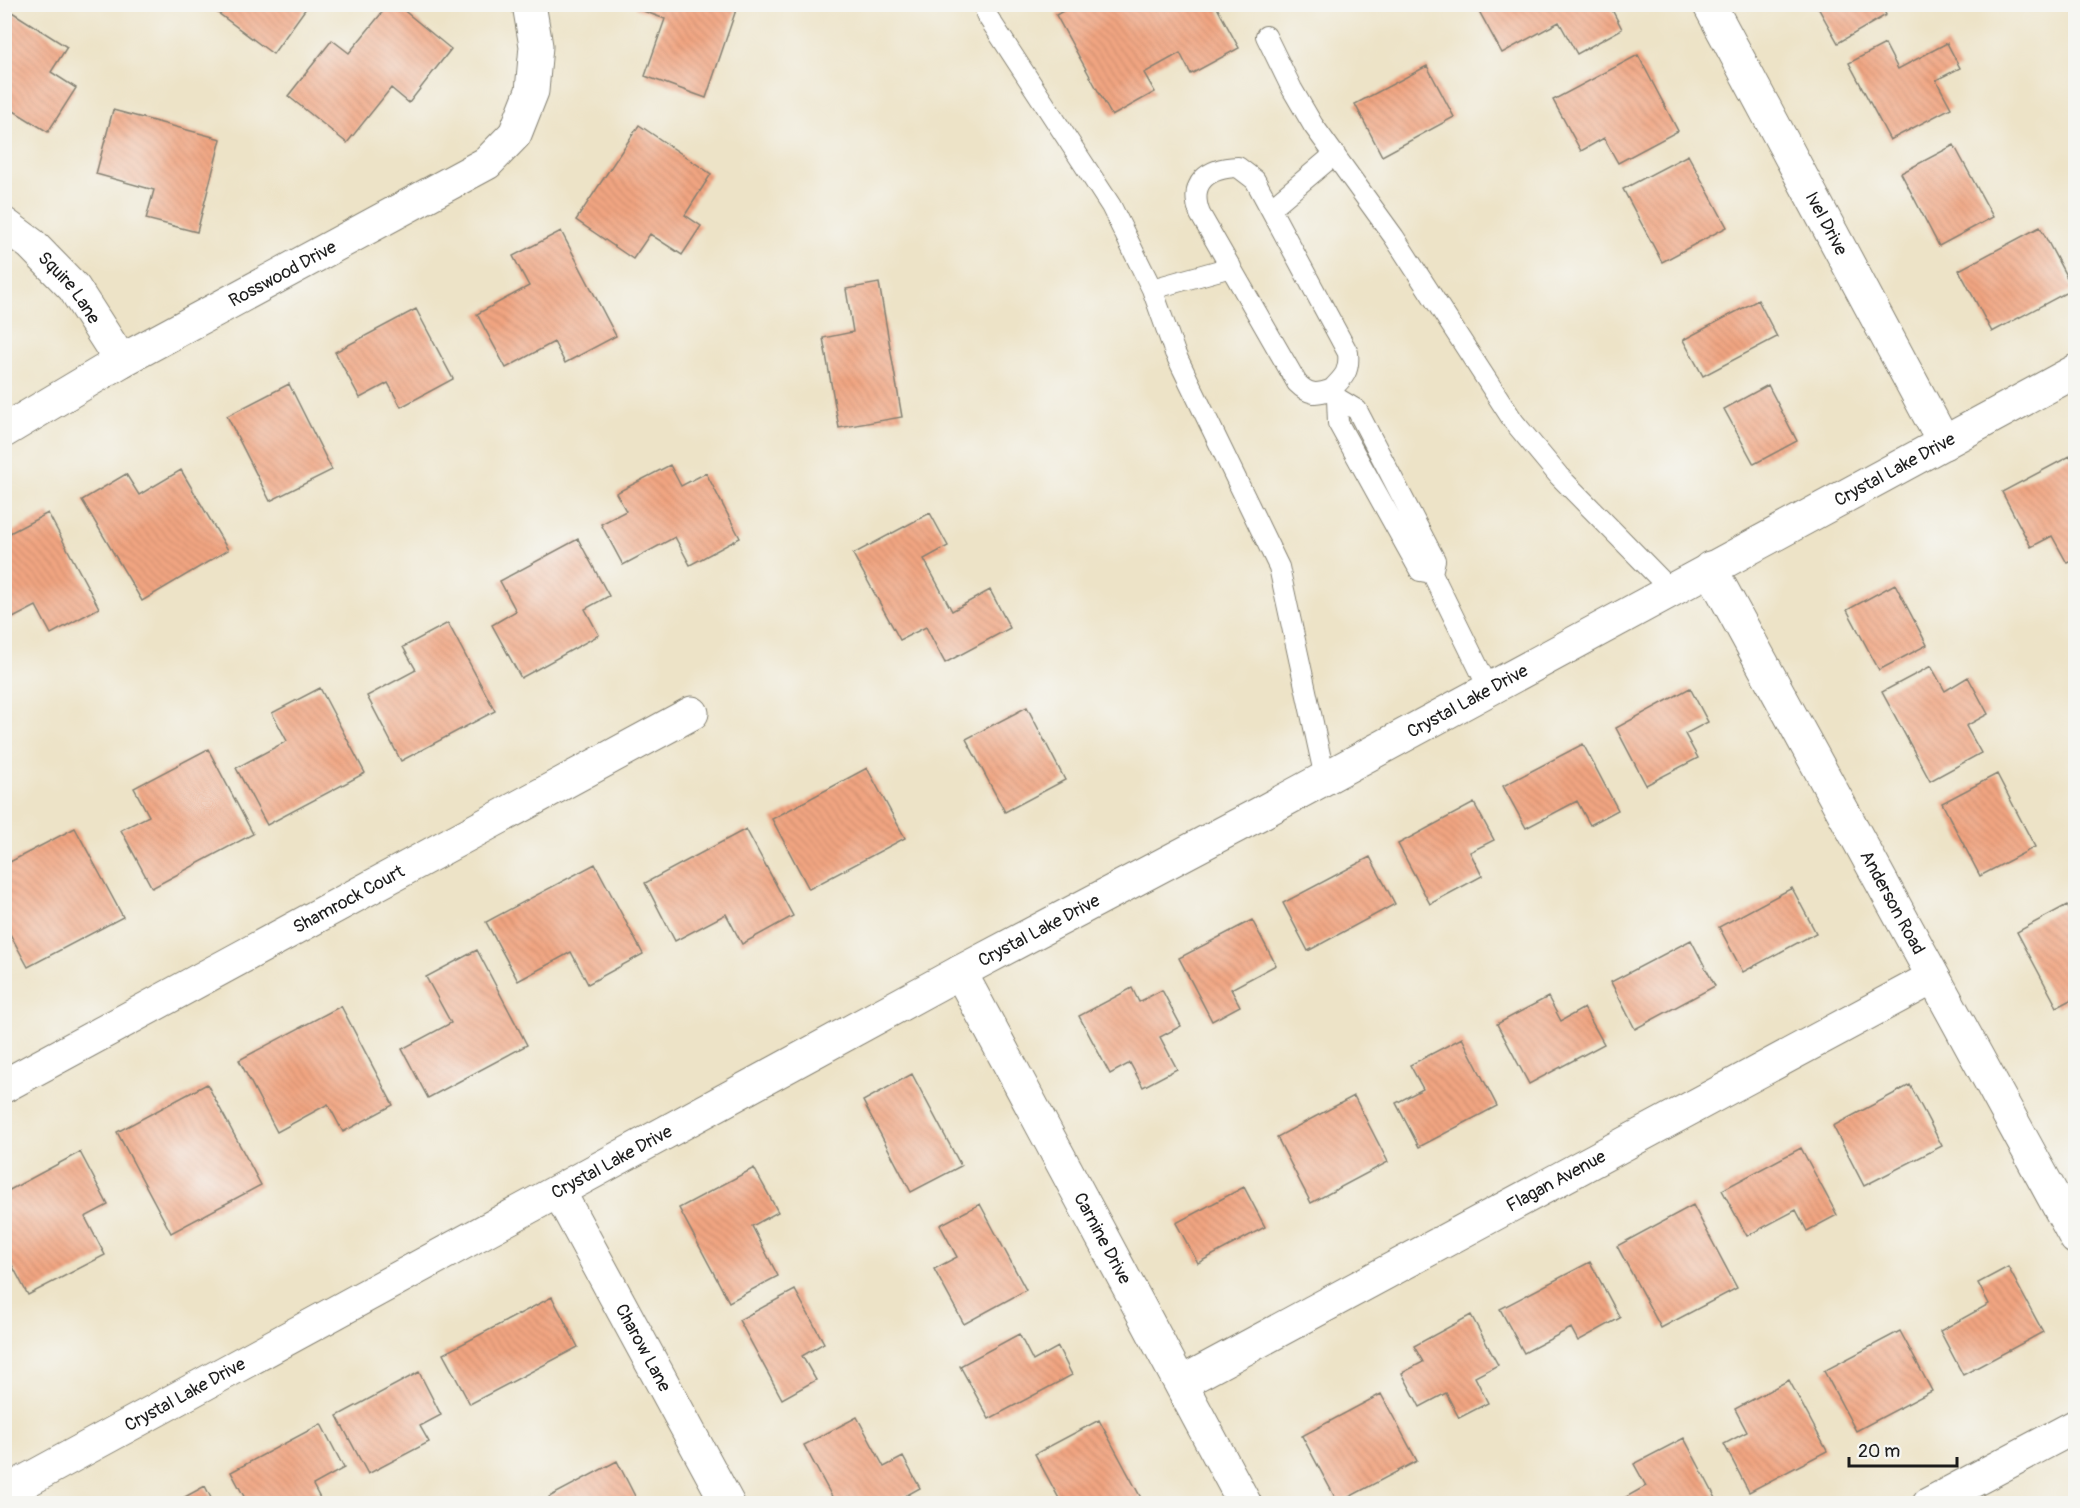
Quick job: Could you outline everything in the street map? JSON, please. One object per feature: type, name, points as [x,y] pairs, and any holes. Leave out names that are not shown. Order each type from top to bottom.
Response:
[{"type":"street","name":"Rosswood Drive","points":[[4,431],[121,361],[488,163],[514,134],[532,91],[536,46],[529,4]]},
{"type":"street","name":"Ivel Drive","points":[[1710,4],[1944,443]]},
{"type":"street","name":"Squire Lane","points":[[4,224],[31,244],[74,288],[121,361]]},
{"type":"street","name":"Crystal Lake Drive","points":[[4,1493],[960,972],[1325,778],[2076,371]]},
{"type":"street","name":"Anderson Road","points":[[1710,568],[2076,1238]]},
{"type":"street","name":"Shamrock Court","points":[[4,1086],[693,713]]},
{"type":"street","name":"Carnine Drive","points":[[960,972],[1245,1503]]},
{"type":"street","name":"Flagan Avenue","points":[[1181,1383],[1932,978]]},
{"type":"street","name":"Charow Lane","points":[[559,1192],[728,1503]]},
{"type":"street","points":[[1929,1503],[2076,1426]]},
{"type":"lane","points":[[986,14],[1111,206],[1152,289],[1175,353],[1279,567],[1325,778]]},
{"type":"lane","points":[[1266,36],[1292,89],[1394,237],[1534,449],[1671,590]]},
{"type":"lane","points":[[1271,208],[1335,154]]},
{"type":"lane","points":[[1335,394],[1307,393],[1297,383],[1195,200],[1197,188],[1207,174],[1221,168],[1238,167],[1256,180],[1348,353],[1350,365],[1335,394],[1338,423],[1420,571],[1432,573],[1489,689]]},
{"type":"lane","points":[[1152,289],[1231,267]]},
{"type":"building","points":[[206,4],[309,4],[273,54]]},
{"type":"building","points":[[389,4],[396,4],[451,49],[409,103],[391,88],[347,143],[288,96],[332,40],[349,53]]},
{"type":"building","points":[[636,4],[738,4],[706,98],[645,76],[665,19],[635,8]]},
{"type":"building","points":[[1075,4],[1215,4],[1239,48],[1191,74],[1180,53],[1144,73],[1155,92],[1112,116],[1056,15]]},
{"type":"building","points":[[1490,4],[1609,4],[1622,29],[1577,54],[1559,22],[1502,53],[1479,11]]},
{"type":"building","points":[[1816,4],[1881,4],[1886,15],[1838,43]]},
{"type":"building","points":[[4,7],[67,47],[51,72],[76,88],[48,132],[4,105]]},
{"type":"building","points":[[1947,43],[1960,68],[1936,80],[1951,108],[1890,140],[1849,63],[1885,44],[1898,69]]},
{"type":"building","points":[[1638,55],[1678,131],[1618,163],[1604,138],[1581,151],[1553,100]]},
{"type":"building","points":[[1427,66],[1454,117],[1382,156],[1355,104]]},
{"type":"building","points":[[113,110],[221,139],[197,232],[146,219],[154,190],[96,174]]},
{"type":"building","points":[[639,125],[711,174],[685,215],[701,226],[682,255],[650,234],[633,259],[576,220]]},
{"type":"building","points":[[1954,145],[1993,217],[1939,246],[1901,173]]},
{"type":"building","points":[[1688,155],[1727,227],[1662,262],[1623,189]]},
{"type":"building","points":[[2040,227],[2073,289],[1992,332],[1959,270]]},
{"type":"building","points":[[561,231],[616,336],[565,363],[554,342],[506,368],[477,314],[529,286],[513,256]]},
{"type":"building","points":[[879,283],[902,417],[839,428],[823,338],[853,332],[846,289]]},
{"type":"building","points":[[1758,300],[1777,337],[1703,376],[1683,340]]},
{"type":"building","points":[[416,309],[453,379],[401,407],[388,383],[360,398],[335,352]]},
{"type":"building","points":[[289,384],[332,470],[270,501],[227,416]]},
{"type":"building","points":[[1768,385],[1797,441],[1754,464],[1724,409]]},
{"type":"building","points":[[2070,456],[2076,466],[2076,559],[2067,563],[2052,536],[2031,547],[2002,492]]},
{"type":"building","points":[[670,465],[681,486],[706,473],[740,538],[690,565],[675,537],[623,565],[601,524],[626,511],[616,493]]},
{"type":"building","points":[[181,470],[228,550],[142,601],[82,500],[126,474],[139,495]]},
{"type":"building","points":[[48,513],[99,608],[51,634],[36,606],[11,619],[4,608],[4,536]]},
{"type":"building","points":[[930,513],[948,546],[924,559],[952,611],[990,590],[1010,628],[945,663],[926,627],[900,640],[853,554]]},
{"type":"building","points":[[578,539],[609,596],[585,609],[599,635],[521,678],[492,625],[516,611],[500,581]]},
{"type":"building","points":[[1895,584],[1927,645],[1879,670],[1847,610]]},
{"type":"building","points":[[448,623],[495,711],[401,761],[367,696],[416,670],[403,647]]},
{"type":"building","points":[[1931,666],[1945,691],[1968,677],[1988,714],[1966,726],[1981,753],[1930,781],[1882,692]]},
{"type":"building","points":[[320,688],[365,773],[267,825],[236,768],[287,741],[272,713]]},
{"type":"building","points":[[1690,688],[1708,722],[1685,734],[1698,758],[1646,785],[1616,728]]},
{"type":"building","points":[[1027,707],[1065,780],[1005,812],[966,739]]},
{"type":"building","points":[[1583,744],[1618,810],[1590,825],[1577,801],[1526,828],[1503,786]]},
{"type":"building","points":[[208,749],[253,834],[152,888],[121,830],[149,816],[134,788]]},
{"type":"building","points":[[867,768],[905,838],[809,889],[772,819]]},
{"type":"building","points":[[1997,774],[2035,847],[1980,876],[1942,803]]},
{"type":"building","points":[[1474,803],[1494,840],[1470,852],[1482,876],[1430,904],[1398,844]]},
{"type":"building","points":[[75,828],[123,917],[28,967],[4,923],[4,865]]},
{"type":"building","points":[[746,829],[793,916],[742,944],[726,914],[675,941],[645,883]]},
{"type":"building","points":[[1370,857],[1395,904],[1308,951],[1283,903]]},
{"type":"building","points":[[595,864],[643,954],[588,984],[571,952],[518,981],[486,922]]},
{"type":"building","points":[[1792,888],[1816,933],[1743,972],[1719,927]]},
{"type":"building","points":[[2067,905],[2076,922],[2076,997],[2057,1007],[2017,932]]},
{"type":"building","points":[[1252,920],[1276,965],[1231,989],[1240,1006],[1212,1021],[1179,958]]},
{"type":"building","points":[[1691,940],[1715,986],[1635,1029],[1611,982]]},
{"type":"building","points":[[477,950],[527,1045],[428,1098],[402,1049],[451,1023],[426,977]]},
{"type":"building","points":[[1132,988],[1139,1002],[1162,990],[1181,1026],[1160,1037],[1177,1069],[1143,1087],[1130,1063],[1110,1074],[1079,1016]]},
{"type":"building","points":[[1548,997],[1561,1021],[1584,1008],[1604,1044],[1529,1084],[1497,1024]]},
{"type":"building","points":[[341,1006],[393,1105],[343,1132],[328,1104],[277,1132],[239,1060]]},
{"type":"building","points":[[1462,1038],[1497,1106],[1419,1147],[1396,1103],[1423,1089],[1410,1065]]},
{"type":"building","points":[[912,1074],[961,1166],[911,1192],[863,1101]]},
{"type":"building","points":[[207,1084],[261,1185],[171,1233],[117,1132]]},
{"type":"building","points":[[1910,1085],[1942,1146],[1864,1186],[1833,1126]]},
{"type":"building","points":[[1354,1096],[1388,1162],[1311,1203],[1277,1137]]},
{"type":"building","points":[[1801,1148],[1837,1215],[1807,1231],[1796,1210],[1747,1236],[1722,1190]]},
{"type":"building","points":[[80,1152],[108,1205],[85,1217],[105,1255],[28,1295],[4,1250],[4,1193]]},
{"type":"building","points":[[754,1168],[778,1212],[752,1226],[778,1276],[729,1302],[679,1208]]},
{"type":"building","points":[[1244,1187],[1265,1227],[1198,1263],[1176,1223]]},
{"type":"building","points":[[980,1204],[1026,1290],[964,1324],[934,1269],[957,1257],[940,1225]]},
{"type":"building","points":[[1693,1205],[1737,1288],[1661,1328],[1617,1246]]},
{"type":"building","points":[[1590,1262],[1620,1318],[1578,1341],[1571,1328],[1524,1353],[1500,1309]]},
{"type":"building","points":[[2008,1267],[2043,1332],[1963,1375],[1940,1331],[1989,1304],[1978,1283]]},
{"type":"building","points":[[795,1290],[824,1343],[802,1356],[816,1380],[782,1399],[739,1320]]},
{"type":"building","points":[[552,1297],[578,1347],[470,1404],[443,1354]]},
{"type":"building","points":[[1471,1315],[1498,1365],[1475,1377],[1488,1403],[1459,1418],[1446,1393],[1420,1407],[1402,1373],[1423,1362],[1414,1346]]},
{"type":"building","points":[[1900,1331],[1932,1391],[1856,1431],[1824,1371]]},
{"type":"building","points":[[1019,1334],[1033,1361],[1058,1347],[1072,1375],[989,1419],[960,1366]]},
{"type":"building","points":[[419,1372],[441,1415],[420,1426],[429,1442],[368,1474],[337,1416]]},
{"type":"building","points":[[1789,1380],[1827,1451],[1749,1492],[1724,1444],[1747,1432],[1735,1409]]},
{"type":"building","points":[[1381,1394],[1417,1461],[1338,1503],[1302,1436]]},
{"type":"building","points":[[857,1417],[884,1467],[903,1457],[920,1488],[891,1504],[836,1504],[804,1445]]},
{"type":"building","points":[[1099,1420],[1141,1498],[1130,1504],[1062,1504],[1035,1454]]},
{"type":"building","points":[[321,1424],[344,1468],[313,1485],[323,1504],[248,1504],[231,1472]]},
{"type":"building","points":[[1684,1438],[1719,1504],[1618,1504],[1617,1502],[1646,1486],[1634,1464]]},
{"type":"building","points":[[617,1461],[639,1504],[552,1504],[549,1497]]},
{"type":"building","points":[[205,1486],[214,1504],[172,1504]]}]
